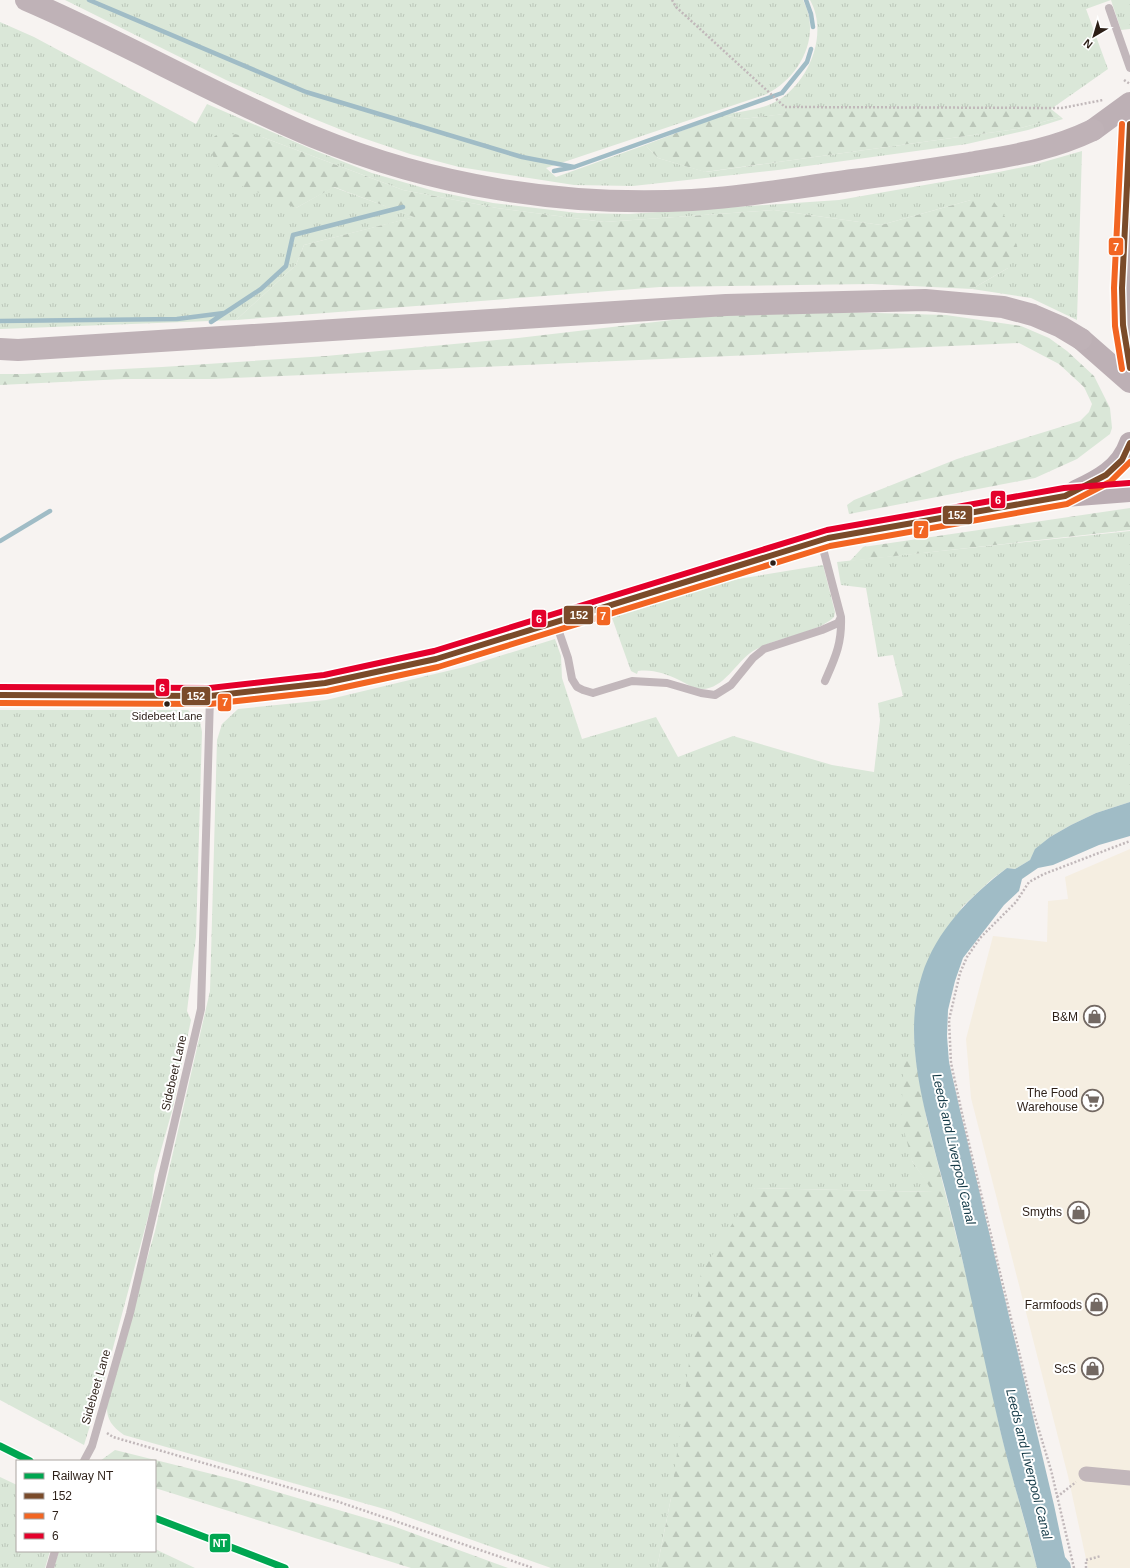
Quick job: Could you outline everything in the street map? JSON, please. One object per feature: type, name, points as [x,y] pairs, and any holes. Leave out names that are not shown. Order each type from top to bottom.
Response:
[{"type":"highway","points":[[26,0],[64,16],[226,98],[316,138],[404,168],[514,193],[602,201],[693,200],[900,174],[1031,153],[1072,140],[1093,130],[1130,103]]},
{"type":"highway","points":[[1130,124],[1122,288],[1123,325],[1130,368]]},
{"type":"highway","points":[[0,349],[34,349],[726,305],[925,300],[1003,307],[1033,315],[1061,327],[1081,339],[1130,382]]},
{"type":"main road","points":[[1066,496],[1106,475],[1122,460],[1130,444]]},
{"type":"main road","points":[[0,695],[210,696],[325,683],[436,659],[821,540],[1066,496],[1130,491]]},
{"type":"street","points":[[1086,1474],[1130,1478]]},
{"type":"lane","points":[[1109,8],[1130,68]]},
{"type":"lane","points":[[821,540],[842,617],[842,636],[837,654],[825,681]]},
{"type":"lane","points":[[555,621],[568,658],[572,679],[577,687],[583,690],[593,693],[632,681],[667,683],[701,693],[715,695],[731,685],[753,658],[764,649],[822,630],[838,623],[842,617]]},
{"type":"lane","name":"Sidebeet Lane","points":[[85,1460],[92,1446],[130,1313],[202,1009],[210,696]]},
{"type":"lane","points":[[50,1568],[55,1552]]},
{"type":"path","points":[[672,0],[676,6],[785,107],[1062,108],[1109,98]]},
{"type":"path","points":[[1124,80],[1130,84]]},
{"type":"path","points":[[1074,1568],[1057,1497],[1034,1414],[965,1127],[951,1063],[949,1020],[960,973],[967,957],[980,938],[1016,902],[1029,882],[1044,874],[1130,841]]},
{"type":"path","points":[[97,1428],[113,1436],[336,1501],[533,1568]]},
{"type":"path","points":[[1057,1497],[1086,1474]]},
{"type":"path","points":[[1086,1568],[1086,1560],[1101,1556]]},
{"type":"shaded area","points":[[1130,849],[1130,1568],[1088,1568],[1068,1476],[971,1098],[966,1039],[993,936],[1047,942],[1048,901],[1068,899],[1065,877]]},
{"type":"green space","points":[[65,0],[803,0],[808,14],[810,27],[809,41],[798,66],[779,87],[767,94],[546,168],[556,177],[645,145],[658,158],[706,172],[1017,129],[1061,117],[1063,119],[1028,130],[967,144],[778,170],[633,186],[574,185],[459,167],[410,154],[354,135],[297,112],[226,80]]},
{"type":"green space","points":[[810,0],[1111,0],[1086,9],[1108,69],[1051,109],[786,109],[785,114],[742,119],[723,115],[771,104],[784,96],[795,86],[812,59],[816,44],[816,14]]},
{"type":"green space","points":[[1111,0],[1130,0],[1130,29],[1121,30]]},
{"type":"green space","points":[[0,22],[34,37],[196,124],[207,104],[316,151],[372,173],[434,191],[493,203],[578,213],[629,214],[839,200],[999,172],[1033,165],[1082,151],[1077,320],[1031,298],[972,289],[1008,268],[971,200],[881,225],[774,210],[604,222],[497,208],[403,190],[262,137],[296,208],[333,187],[415,217],[304,245],[296,265],[236,320],[0,329]]},
{"type":"green space","points":[[786,109],[1051,109],[1061,117],[1017,129],[705,172],[658,158],[645,145],[723,115],[742,119],[784,114]]},
{"type":"green space","points":[[219,133],[262,137],[403,190],[497,208],[604,222],[774,210],[881,225],[971,200],[994,202],[1009,222],[1018,249],[1008,268],[972,289],[872,284],[660,287],[236,320],[296,265],[304,245],[414,217],[334,187],[296,208],[225,179],[206,143]]},
{"type":"green space","points":[[842,312],[946,315],[1021,326],[1049,338],[1067,351],[1094,376],[1110,408],[1112,428],[1110,434],[1077,459],[1035,478],[849,514],[847,505],[854,500],[957,459],[1080,421],[1089,412],[1092,404],[1084,387],[1059,364],[1019,343],[212,379],[124,379],[0,385],[0,374],[162,367],[326,356],[518,338],[715,315]]},
{"type":"green space","points":[[1130,508],[1130,530],[850,561],[863,547]]},
{"type":"green space","points":[[1130,531],[1130,802],[1096,813],[1050,837],[1036,849],[1030,860],[1015,869],[1007,868],[992,879],[962,907],[917,1007],[914,1033],[916,1061],[904,1061],[912,1161],[934,1192],[755,1188],[671,1498],[657,1568],[551,1568],[388,1510],[124,1435],[114,1427],[109,1419],[107,1409],[108,1397],[155,1231],[210,991],[217,740],[222,724],[238,709],[326,700],[464,667],[555,639],[561,656],[562,678],[582,739],[656,717],[678,757],[733,736],[832,765],[874,772],[880,720],[878,703],[903,696],[893,655],[878,657],[866,588],[841,585],[837,562]]},
{"type":"green space","points":[[823,565],[835,612],[834,617],[827,623],[817,628],[773,642],[753,651],[717,685],[710,688],[699,689],[659,672],[638,671],[637,674],[631,671],[612,618],[680,594],[732,580]]},
{"type":"green space","points":[[0,710],[188,710],[200,721],[202,732],[196,937],[187,1011],[191,1020],[172,1111],[154,1175],[152,1202],[106,1374],[84,1445],[0,1400]]},
{"type":"green space","points":[[904,1060],[916,1061],[927,1121],[975,1310],[1001,1434],[1037,1568],[657,1568],[671,1498],[701,1273],[755,1188],[933,1192],[912,1161],[901,1119]]},
{"type":"green space","points":[[115,1450],[155,1460],[101,1460]]},
{"type":"green space","points":[[156,1460],[236,1480],[393,1526],[508,1568],[411,1568],[156,1488]]},
{"type":"green space","points":[[0,1477],[16,1485],[16,1552],[50,1552],[45,1568],[0,1568]]},
{"type":"green space","points":[[156,1549],[195,1568],[54,1568],[59,1552],[156,1552]]},
{"type":"water","name":"Leeds and Liverpool Canal","points":[[1130,802],[1130,836],[1099,845],[1053,865],[1038,868],[1022,879],[1019,891],[1004,905],[963,958],[955,981],[948,1010],[947,1036],[949,1062],[1065,1557],[1070,1563],[1071,1568],[1037,1568],[1001,1434],[961,1254],[927,1120],[917,1071],[914,1023],[916,999],[922,975],[936,944],[956,915],[980,890],[1007,868],[1015,869],[1030,860],[1035,849],[1050,837],[1096,813]]},
{"type":"waterway","points":[[89,0],[306,92],[522,157],[574,167]]},
{"type":"waterway","points":[[806,0],[811,14],[813,27]]},
{"type":"waterway","points":[[554,171],[574,167],[782,93],[807,62],[811,49]]},
{"type":"waterway","points":[[211,322],[261,289],[286,266],[293,235],[403,207]]},
{"type":"waterway","points":[[0,321],[177,319],[224,313]]},
{"type":"waterway","points":[[0,541],[50,511]]},
{"type":"rail line","name":"NT","points":[[0,1446],[28,1460]]},
{"type":"rail line","name":"NT","points":[[156,1518],[285,1568]]},
{"type":"transit line","name":"7","points":[[1122,124],[1114,288],[1115,326],[1122,369]]},
{"type":"transit line","name":"152","points":[[1130,124],[1122,288],[1123,325],[1130,368]]},
{"type":"transit line","name":"152","points":[[0,695],[210,696],[325,683],[436,659],[828,538],[1065,496],[1106,475],[1122,460],[1130,443]]},
{"type":"transit line","name":"7","points":[[0,703],[210,704],[327,691],[438,667],[830,546],[1067,504],[1110,482],[1130,462]]},
{"type":"transit line","name":"6","points":[[0,687],[210,688],[324,675],[434,651],[827,530],[1064,488],[1129,483]]},
{"type":"place","name":"Sidebeet Lane","points":[[167,704]]},
{"type":"place","name":"B&M","points":[[1094,1017]]},
{"type":"place","name":"The Food Warehouse","points":[[1093,1100]]},
{"type":"place","name":"Smyths","points":[[1078,1212]]},
{"type":"place","name":"Farmfoods","points":[[1097,1305]]},
{"type":"place","name":"ScS","points":[[1092,1369]]}]
